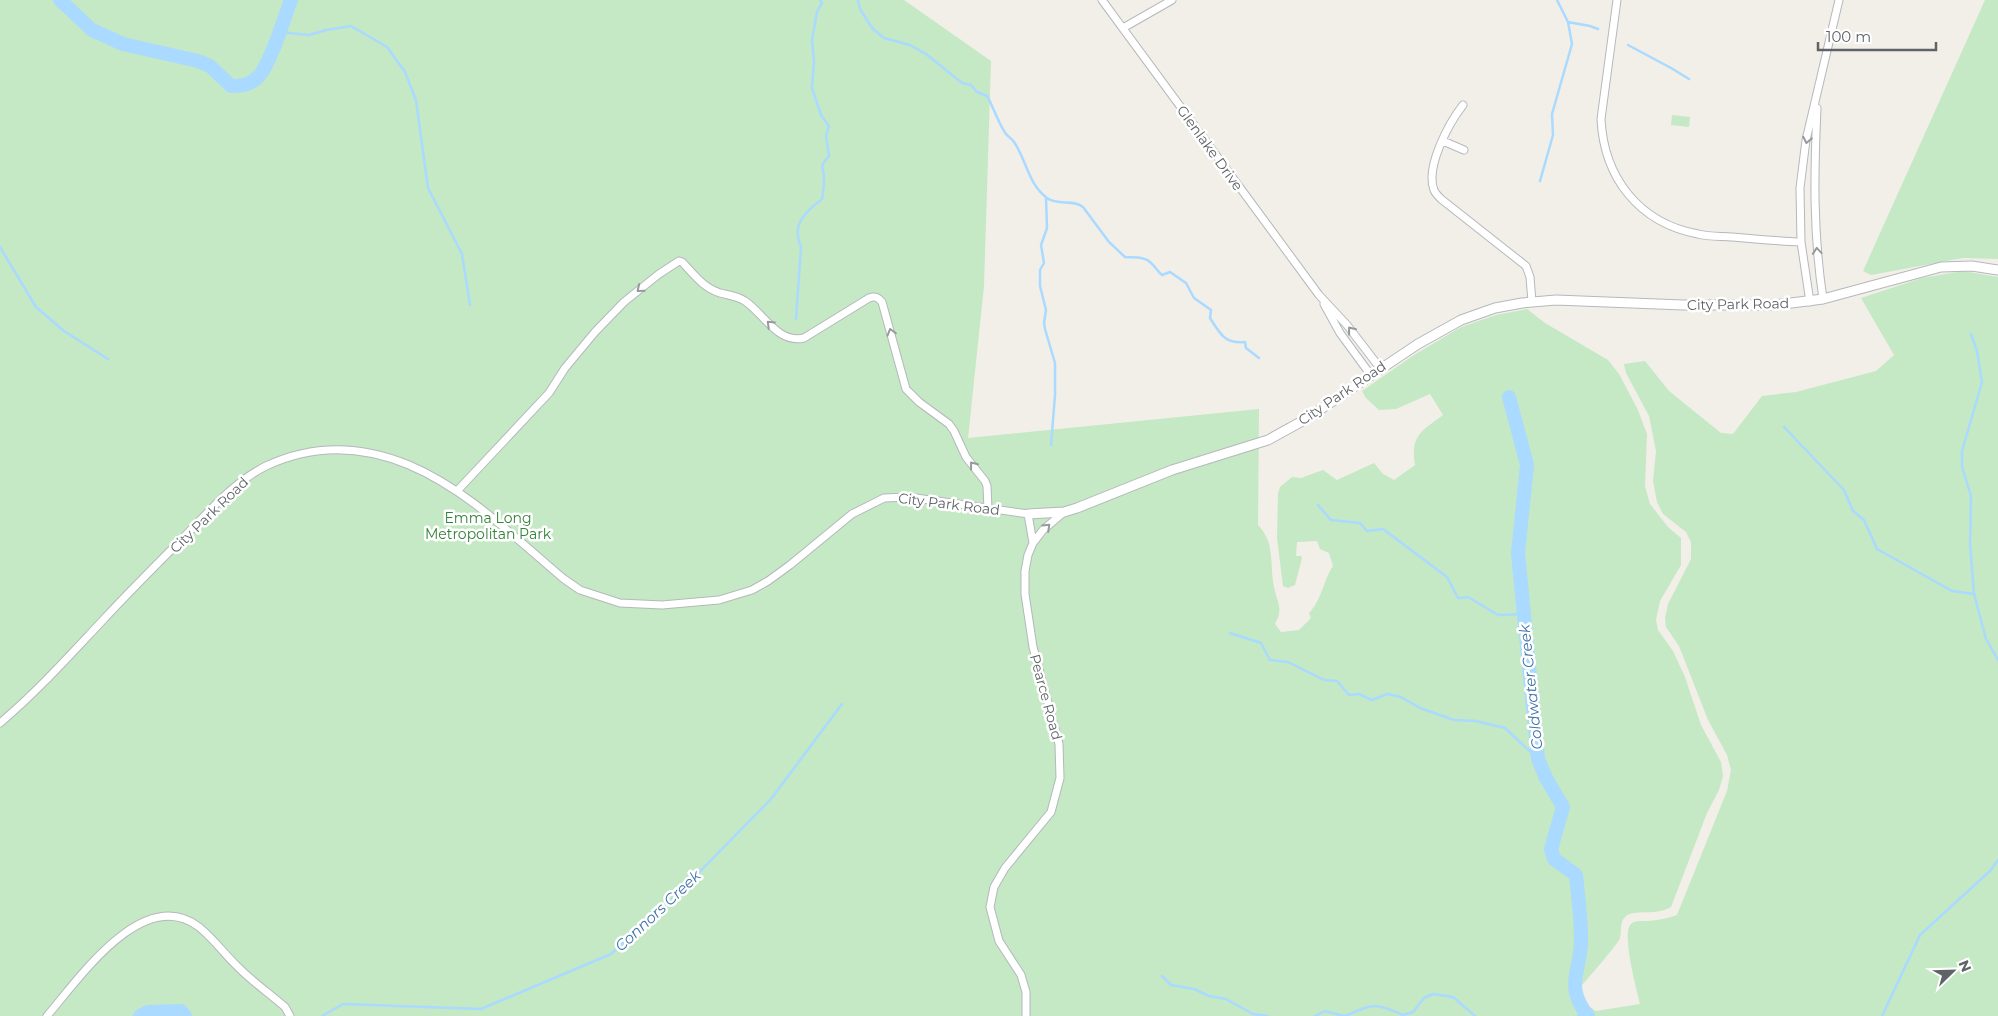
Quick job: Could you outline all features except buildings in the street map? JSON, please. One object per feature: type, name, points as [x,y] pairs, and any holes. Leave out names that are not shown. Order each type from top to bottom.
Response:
[{"type":"street","name":"Glenlake Drive","points":[[1102,0],[1319,295],[1347,325],[1380,368]]},
{"type":"street","points":[[1123,28],[1172,0]]},
{"type":"street","points":[[1617,0],[1601,119],[1601,134],[1612,171],[1621,186],[1633,201],[1649,214],[1664,223],[1690,232],[1801,242]]},
{"type":"street","points":[[1810,302],[1801,242],[1800,188],[1806,140],[1839,0]]},
{"type":"street","points":[[1818,92],[1814,172],[1815,229],[1823,299]]},
{"type":"street","points":[[1463,104],[1454,117],[1433,165],[1432,181],[1434,191],[1441,200],[1526,266],[1530,277],[1532,302]]},
{"type":"street","points":[[1443,141],[1464,150]]},
{"type":"street","points":[[457,491],[549,393],[565,368],[595,332],[624,302],[659,274],[679,261],[684,263],[697,280],[707,287],[745,301],[780,333],[791,340],[804,338],[868,298],[875,296],[879,298],[882,302],[893,338],[906,389],[919,402],[942,418],[954,431],[966,457],[985,481],[988,509]]},
{"type":"street","name":"City Park Road","points":[[0,723],[41,687],[104,618],[236,485],[265,467],[309,452],[344,449],[357,450],[383,456],[410,466],[457,491],[580,590],[620,603],[638,605],[679,604],[719,600],[752,590],[790,566],[852,514],[884,498],[909,497],[1028,514],[1064,512],[1097,501],[1172,470],[1268,440],[1306,419],[1370,374],[1418,344],[1461,320],[1495,308],[1556,300],[1753,306],[1810,302],[1941,267],[1972,266],[1998,270]]},
{"type":"street","name":"Glenlake Drive","points":[[1319,295],[1340,333],[1370,374]]},
{"type":"street","name":"Pearce Road","points":[[1026,1016],[1026,992],[1021,975],[999,941],[990,907],[994,887],[1005,868],[1051,812],[1060,778],[1059,744],[1033,647],[1025,594],[1028,555],[1033,543],[1043,530],[1064,512]]},
{"type":"street","points":[[1028,514],[1033,543]]},
{"type":"street","points":[[47,1016],[95,961],[124,932],[160,916],[172,917],[198,926],[239,968],[285,1007],[290,1016]]},
{"type":"green space","name":"Emma Long Metropolitan Park","points":[[0,0],[904,0],[991,61],[984,286],[968,438],[1259,409],[1258,525],[1264,532],[1270,547],[1274,587],[1279,607],[1279,616],[1275,624],[1281,632],[1299,630],[1311,618],[1309,613],[1317,602],[1333,566],[1329,553],[1320,549],[1317,541],[1297,542],[1296,556],[1301,556],[1302,558],[1295,585],[1288,588],[1283,586],[1277,538],[1278,494],[1280,487],[1292,477],[1301,478],[1323,470],[1337,480],[1374,463],[1383,474],[1394,480],[1415,465],[1414,447],[1416,440],[1424,430],[1443,415],[1430,394],[1396,409],[1379,410],[1366,398],[1362,391],[1414,355],[1461,327],[1496,315],[1527,309],[1545,323],[1608,360],[1619,374],[1637,408],[1647,434],[1645,486],[1650,504],[1668,527],[1681,538],[1681,565],[1660,601],[1656,620],[1658,630],[1673,651],[1685,677],[1701,725],[1721,762],[1723,776],[1671,907],[1665,910],[1635,913],[1626,916],[1622,921],[1620,938],[1578,990],[1585,1004],[1596,1011],[1640,1004],[1629,950],[1628,929],[1635,922],[1660,920],[1677,915],[1727,791],[1731,770],[1727,755],[1708,720],[1679,646],[1666,627],[1665,618],[1668,604],[1691,559],[1691,542],[1686,532],[1663,514],[1657,502],[1653,481],[1656,451],[1649,416],[1626,373],[1624,364],[1645,361],[1669,391],[1721,433],[1733,434],[1762,396],[1796,392],[1876,371],[1894,355],[1861,298],[1922,278],[1963,271],[1998,277],[1998,1016],[0,1016]]},
{"type":"green space","points":[[1985,0],[1998,0],[1998,259],[1963,258],[1871,275],[1863,271]]},
{"type":"green space","points":[[1672,115],[1690,117],[1689,127],[1671,125]]},
{"type":"waterway","points":[[60,0],[92,30],[123,44],[198,61],[210,66],[231,86],[250,83],[264,70],[273,51],[291,0]]},
{"type":"waterway","points":[[796,319],[801,247],[798,239],[799,226],[805,214],[822,199],[824,178],[822,167],[829,156],[826,136],[829,126],[821,115],[812,88],[814,61],[812,40],[817,12],[822,3],[820,0]]},
{"type":"waterway","points":[[858,0],[860,9],[872,28],[884,38],[910,45],[926,54],[962,83],[971,85],[977,92],[987,96],[1003,130],[1018,149],[1036,186],[1047,198],[1056,202],[1075,203],[1083,207],[1109,242],[1125,257],[1148,260],[1162,275],[1170,272],[1186,283],[1194,298],[1211,310],[1210,318],[1220,333],[1228,340],[1245,342],[1246,348],[1259,358]]},
{"type":"waterway","points":[[1540,181],[1553,135],[1552,114],[1572,44],[1568,22],[1557,0]]},
{"type":"waterway","points":[[1568,22],[1598,29]]},
{"type":"waterway","points":[[279,32],[309,35],[351,26],[387,47],[405,72],[416,100],[428,188],[462,254],[470,305]]},
{"type":"waterway","points":[[1628,45],[1689,79]]},
{"type":"waterway","points":[[1046,197],[1047,228],[1041,245],[1044,263],[1040,270],[1040,286],[1046,310],[1045,329],[1055,363],[1055,395],[1051,445]]},
{"type":"waterway","points":[[0,247],[36,307],[64,331],[108,359]]},
{"type":"waterway","points":[[1971,334],[1977,351],[1982,382],[1962,451],[1962,467],[1971,496],[1970,544],[1974,594]]},
{"type":"waterway","name":"Coldwater Creek","points":[[1509,397],[1527,465],[1518,553],[1538,759],[1546,778],[1563,807],[1551,849],[1554,859],[1576,875],[1581,950],[1575,986],[1576,995],[1588,1016]]},
{"type":"waterway","points":[[1784,427],[1844,490],[1853,511],[1864,520],[1877,549],[1952,591],[1974,594],[1986,639],[1998,660]]},
{"type":"waterway","points":[[1318,505],[1331,520],[1360,523],[1367,531],[1383,529],[1447,577],[1458,598],[1468,597],[1498,615],[1524,614]]},
{"type":"waterway","points":[[1230,633],[1261,643],[1270,660],[1288,662],[1324,680],[1337,681],[1349,695],[1359,694],[1372,700],[1387,694],[1401,697],[1420,708],[1454,720],[1476,721],[1505,728],[1538,759]]},
{"type":"waterway","name":"Connors Creek","points":[[322,1016],[343,1004],[481,1009],[611,954],[674,898],[771,799],[842,704]]},
{"type":"waterway","points":[[1882,1016],[1920,935],[1990,871],[1998,860]]},
{"type":"waterway","points":[[1162,976],[1171,985],[1194,989],[1209,996],[1226,999],[1253,1014],[1268,1016]]},
{"type":"waterway","points":[[1345,1016],[1374,1006],[1403,1015],[1413,1012],[1424,998],[1433,994],[1453,997],[1475,1016]]},
{"type":"waterway","name":"Connors Creek","points":[[140,1016],[148,1012],[181,1011],[185,1016]]},
{"type":"waterway","points":[[1315,1016],[1325,1011],[1344,1016]]},
{"type":"waterway","points":[[1578,1016],[1585,1013]]}]
